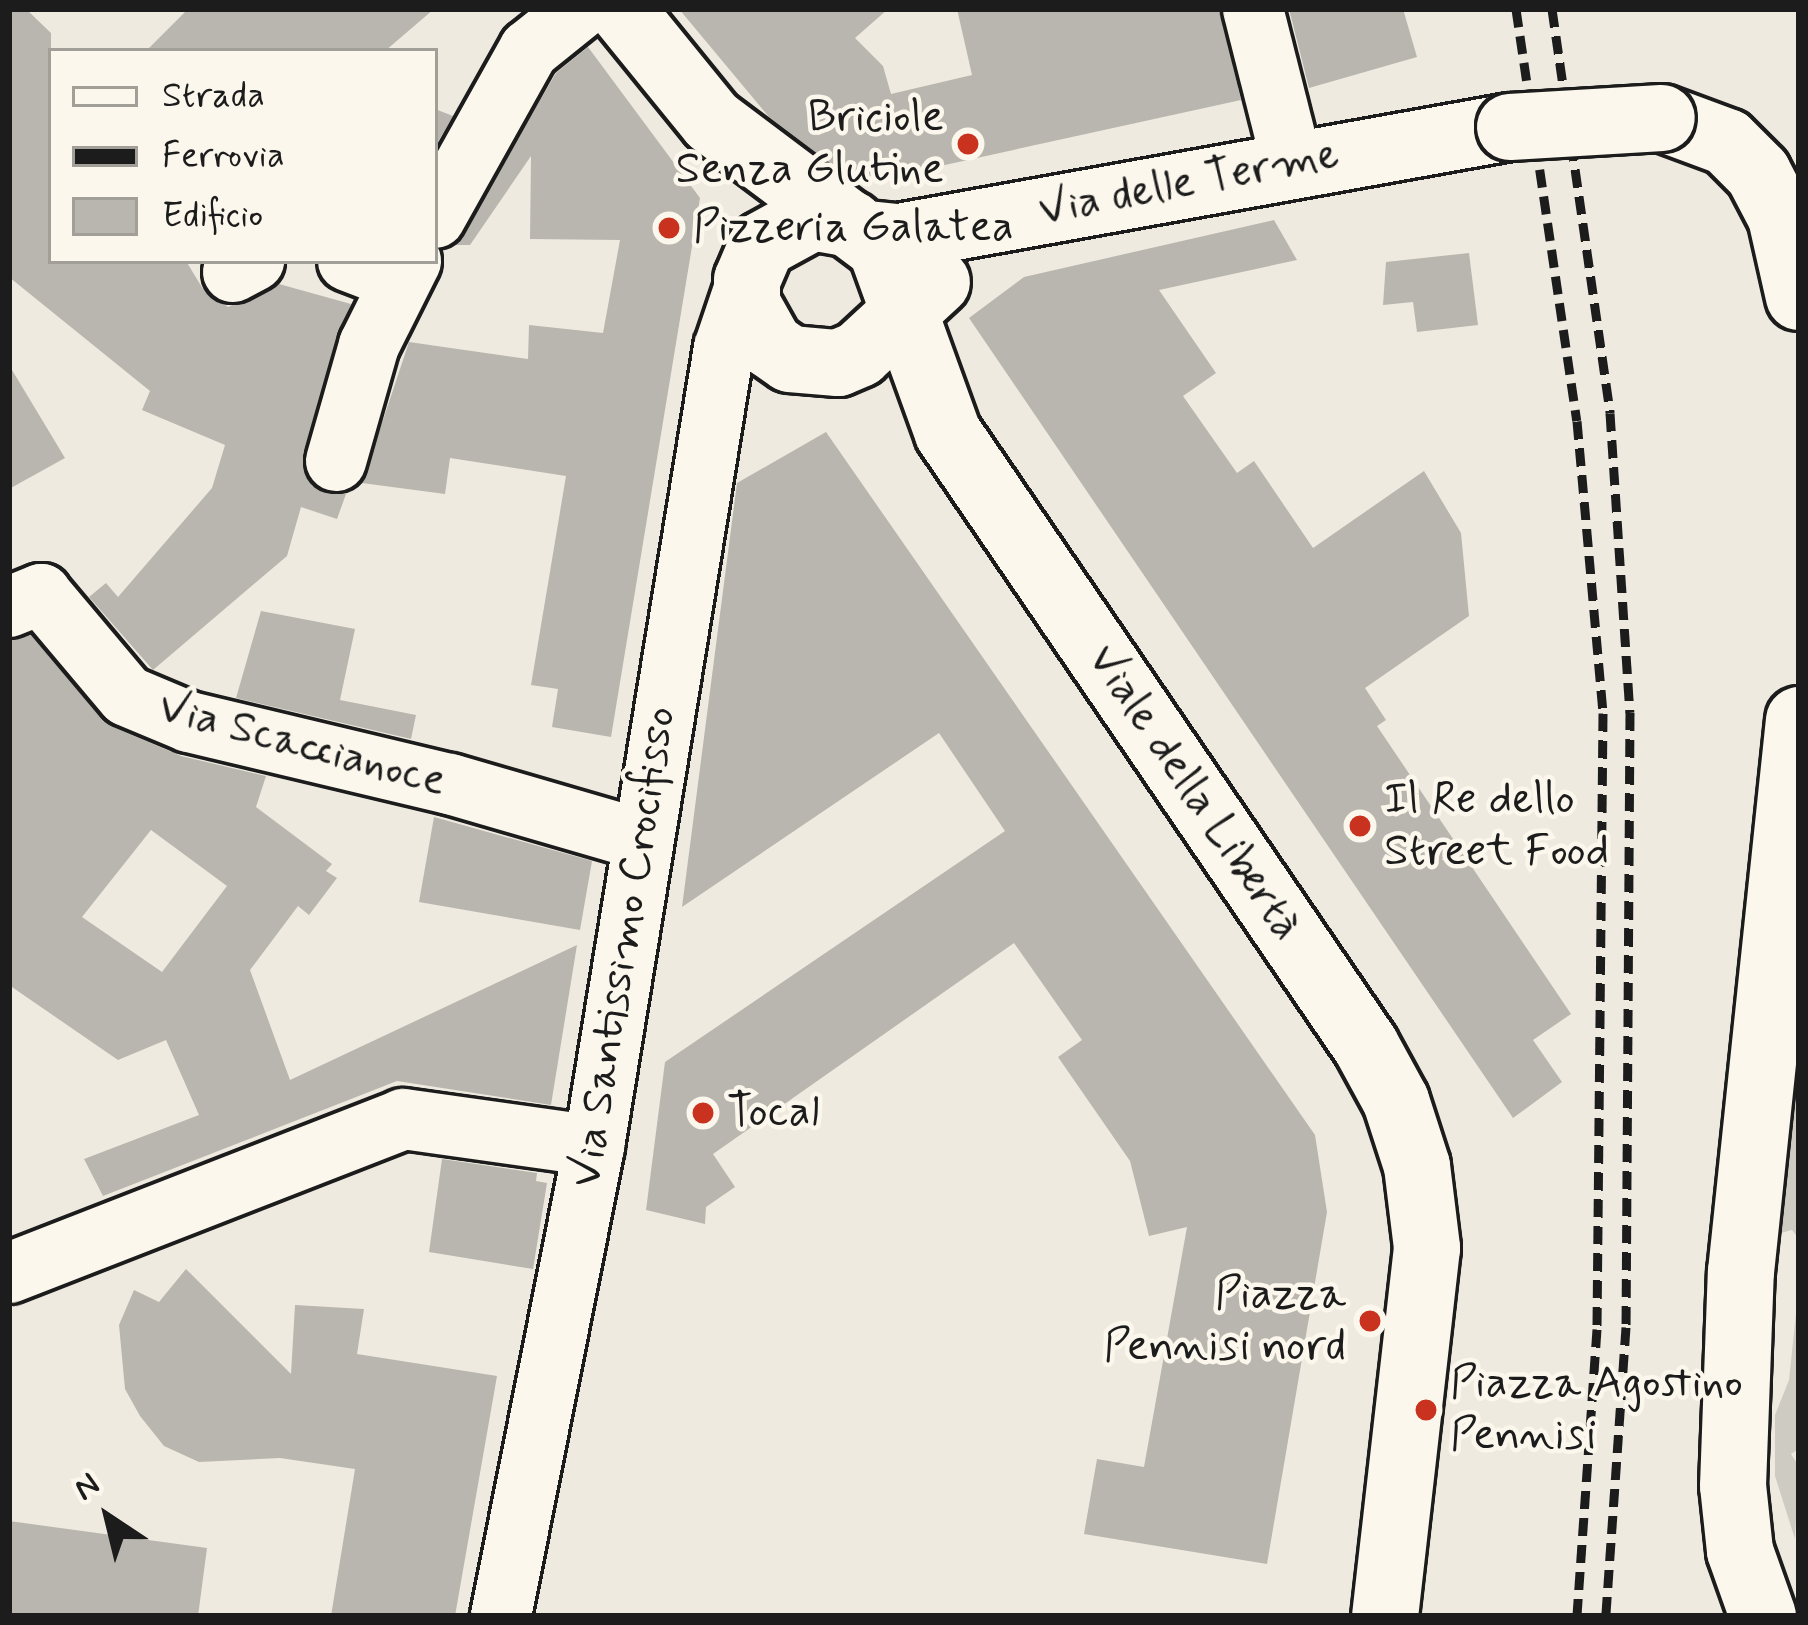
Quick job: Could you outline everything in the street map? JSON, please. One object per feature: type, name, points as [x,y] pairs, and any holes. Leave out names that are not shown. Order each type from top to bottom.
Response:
[{"type":"street","points":[[438,213],[529,50],[580,9]]},
{"type":"street","points":[[1253,9],[1292,163]]},
{"type":"street","points":[[622,10],[712,122],[872,289],[948,433]]},
{"type":"street","name":"Via delle Terme","points":[[872,289],[899,237],[1510,127],[1662,118],[1726,142],[1758,173],[1781,218],[1799,297]]},
{"type":"street","points":[[712,122],[750,270],[755,326],[770,345],[790,358],[872,289]]},
{"type":"street","points":[[750,270],[794,221],[872,289],[948,433]]},
{"type":"street","points":[[336,461],[386,268]]},
{"type":"street","name":"Via Santissimo Crocifisso","points":[[501,1616],[594,1146],[639,839],[724,347],[750,270]]},
{"type":"street","name":"Viale della Libertà","points":[[948,433],[1366,1046],[1417,1166],[1427,1248],[1385,1616]]},
{"type":"street","name":"Via Scaccianoce","points":[[9,607],[41,594],[127,696],[188,722],[450,784],[639,839]]},
{"type":"street","points":[[1763,1616],[1740,1550],[1733,1486],[1741,1272],[1799,720]]},
{"type":"street","points":[[9,1274],[403,1119],[594,1146]]},
{"type":"shaded area","points":[[1799,1054],[1799,1239],[1792,1230],[1777,1234]]},
{"type":"shaded area","points":[[1799,1285],[1799,1449],[1791,1454],[1799,1466],[1795,1539],[1775,1476],[1775,1415],[1789,1380]]},
{"type":"building","points":[[9,9],[26,9],[51,33],[48,264],[188,264],[203,289],[228,307],[279,284],[351,304],[303,453],[312,486],[346,494],[337,519],[301,507],[287,556],[153,670],[89,597],[106,583],[118,597],[212,488],[225,445],[142,410],[150,391],[9,277]]},
{"type":"building","points":[[188,9],[434,9],[388,48],[149,48]]},
{"type":"building","points":[[679,9],[888,9],[855,38],[883,66],[891,94],[972,75],[957,9],[1220,9],[1241,100],[858,184],[769,117]]},
{"type":"building","points":[[1289,9],[1403,9],[1417,57],[1309,88]]},
{"type":"building","points":[[588,47],[700,198],[611,737],[552,727],[558,689],[531,685],[566,476],[450,458],[445,494],[362,483],[409,342],[528,359],[529,325],[603,333],[620,240],[530,239],[531,156],[470,245],[455,245],[556,73]]},
{"type":"building","points":[[438,110],[453,116],[438,142]]},
{"type":"building","points":[[1274,220],[1297,260],[1159,290],[1216,373],[1183,396],[1237,473],[1254,461],[1313,548],[1424,471],[1461,533],[1469,616],[1365,688],[1386,720],[1377,726],[1571,1014],[1533,1040],[1562,1082],[1513,1118],[969,318],[1024,277]]},
{"type":"building","points":[[1469,253],[1478,325],[1417,332],[1413,302],[1383,305],[1386,262]]},
{"type":"building","points":[[9,365],[65,458],[9,489]]},
{"type":"building","points":[[826,432],[1315,1135],[1327,1212],[1267,1564],[1084,1534],[1097,1459],[1144,1467],[1187,1227],[1149,1236],[1130,1161],[1058,1057],[1082,1040],[1014,943],[713,1154],[735,1187],[706,1207],[705,1224],[646,1210],[665,1062],[1005,831],[939,733],[682,907],[737,483]]},
{"type":"building","points":[[261,611],[355,629],[340,700],[416,715],[411,739],[236,698]]},
{"type":"building","points":[[31,635],[113,727],[181,756],[266,776],[256,807],[332,864],[326,871],[337,878],[309,915],[298,906],[250,970],[290,1080],[577,945],[551,1105],[397,1081],[103,1196],[84,1159],[199,1115],[166,1040],[118,1060],[9,985],[9,641]],"holes":[[[151,830],[227,886],[162,972],[82,917]]]},
{"type":"building","points":[[434,817],[592,861],[580,930],[419,902]]},
{"type":"building","points":[[442,1159],[537,1173],[536,1181],[547,1183],[533,1269],[429,1252]]},
{"type":"building","points":[[186,1269],[291,1374],[295,1305],[364,1309],[357,1354],[497,1376],[455,1616],[331,1616],[355,1469],[280,1458],[199,1462],[164,1446],[140,1416],[125,1389],[119,1325],[134,1290],[159,1302]]},
{"type":"building","points":[[9,1521],[207,1548],[198,1616],[9,1616]]},
{"type":"railway","points":[[1516,9],[1577,421],[1603,713],[1597,1329],[1577,1616]]},
{"type":"railway","points":[[1552,9],[1610,413],[1630,712],[1626,1327],[1606,1616]]},
{"type":"place","name":"Briciole Senza Glutine","points":[[968,144]]},
{"type":"place","name":"Pizzeria Galatea","points":[[669,228]]},
{"type":"place","name":"Il Re dello Street Food","points":[[1360,826]]},
{"type":"place","name":"Tocal","points":[[703,1113]]},
{"type":"place","name":"Piazza Pennisi nord","points":[[1370,1321]]},
{"type":"place","name":"Piazza Agostino Pennisi","points":[[1426,1410]]}]
